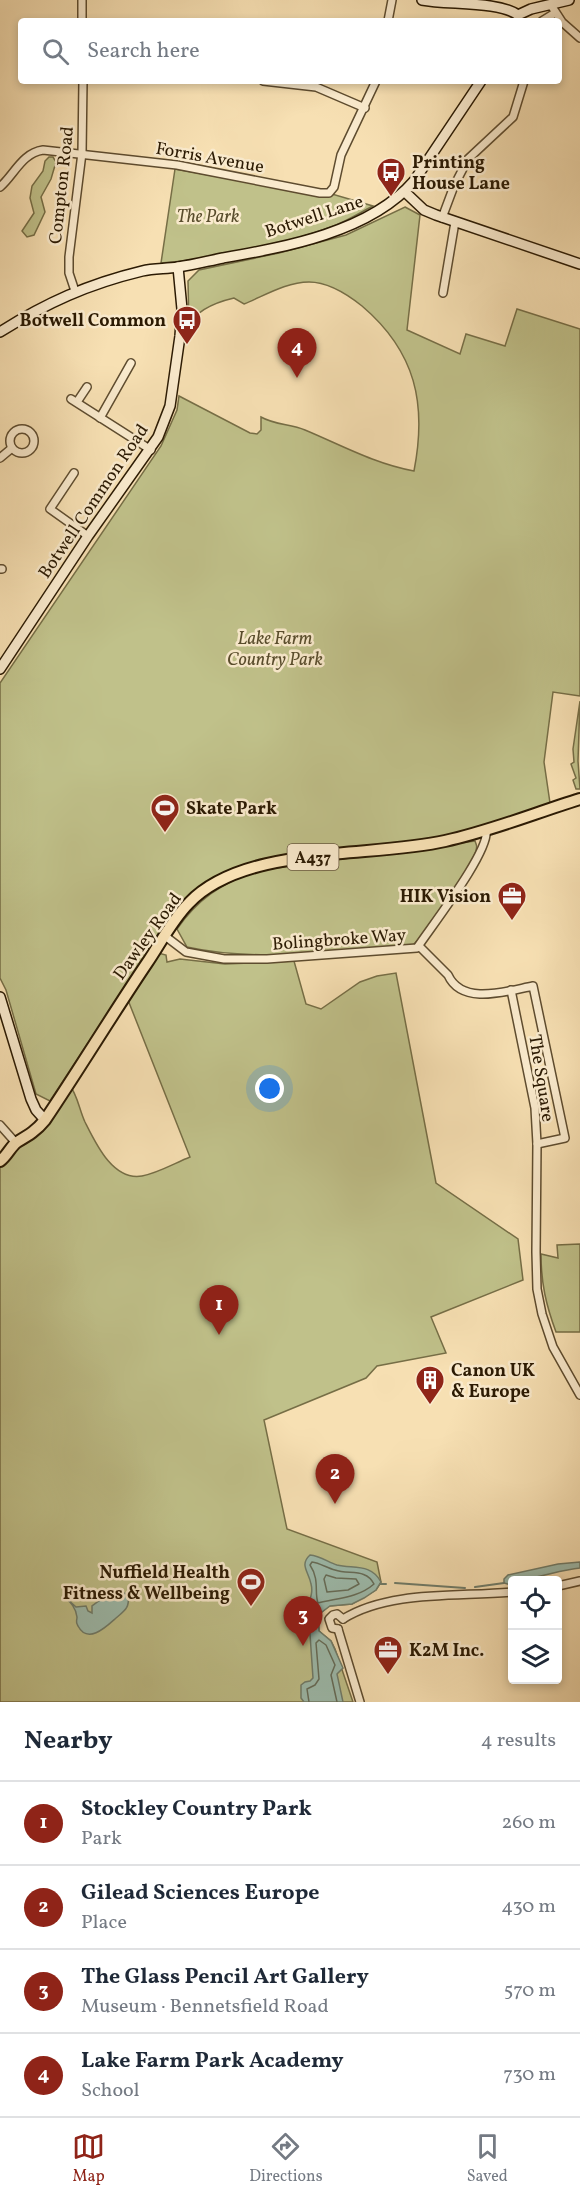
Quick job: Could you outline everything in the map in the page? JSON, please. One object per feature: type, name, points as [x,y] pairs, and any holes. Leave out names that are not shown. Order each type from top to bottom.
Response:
[{"type":"main road","name":"Dawley Road","points":[[45,1120],[188,903],[208,887],[228,876],[254,867],[306,858],[414,847],[448,841],[580,799]]},
{"type":"main road","name":"A437","points":[[0,1161],[16,1143],[29,1136],[45,1120]]},
{"type":"street","points":[[82,0],[82,18]]},
{"type":"street","points":[[389,18],[392,0]]},
{"type":"street","points":[[422,0],[499,6],[511,9],[517,18],[531,9],[553,9]]},
{"type":"street","points":[[545,18],[565,0]]},
{"type":"street","points":[[553,9],[560,18]]},
{"type":"street","points":[[562,21],[580,38]]},
{"type":"street","name":"Compton Road","points":[[75,291],[69,273],[69,257],[82,153],[83,84]]},
{"type":"street","points":[[290,84],[316,87],[365,108],[375,84]]},
{"type":"street","name":"Botwell Lane","points":[[0,332],[41,307],[75,291],[143,271],[178,267],[261,250],[339,229],[372,215],[405,192],[436,150],[479,84]]},
{"type":"street","points":[[442,218],[454,186],[468,159],[513,117],[523,84]]},
{"type":"street","name":"Forris Avenue","points":[[0,188],[24,159],[34,152],[43,150],[177,165],[320,193],[331,191],[341,155],[365,108]]},
{"type":"street","points":[[405,192],[424,210],[442,218],[580,264]]},
{"type":"street","points":[[442,293],[455,222]]},
{"type":"street","name":"Botwell Common Road","points":[[0,669],[88,536],[151,450],[163,427],[173,388],[182,309],[178,267]]},
{"type":"street","points":[[99,418],[131,363]]},
{"type":"street","points":[[87,387],[74,400],[151,450]]},
{"type":"street","points":[[0,458],[12,448]]},
{"type":"street","points":[[74,473],[50,509],[88,536]]},
{"type":"street","name":"Bolingbroke Way","points":[[165,936],[186,952],[224,959],[267,959],[417,948],[477,858],[487,837],[486,829]]},
{"type":"street","name":"The Square","points":[[419,946],[448,975],[465,986],[466,990],[478,995],[533,986],[565,1138],[537,1144],[535,1108],[511,990]]},
{"type":"street","points":[[0,997],[31,1099],[36,1110],[45,1120]]},
{"type":"street","points":[[0,1125],[16,1143]]},
{"type":"street","points":[[537,1144],[537,1289],[542,1314],[553,1347],[580,1395]]},
{"type":"street","points":[[562,1585],[580,1581]]},
{"type":"street","points":[[343,1619],[366,1606],[394,1600],[508,1592]]},
{"type":"street","points":[[335,1614],[340,1615],[343,1619],[344,1624],[338,1629],[332,1628],[329,1619],[335,1614]]},
{"type":"street","points":[[338,1629],[360,1702]]},
{"type":"green space","points":[[53,157],[56,162],[51,179],[41,197],[45,212],[34,235],[27,237],[22,231],[34,213],[30,198],[32,186],[43,171],[45,161]]},
{"type":"green space","name":"The Park","points":[[175,169],[327,196],[332,194],[373,206],[341,223],[272,245],[205,258],[161,263]]},
{"type":"green space","name":"Lake Farm Country Park","points":[[405,207],[420,215],[407,330],[460,354],[466,334],[505,346],[517,309],[580,329],[580,696],[553,692],[544,762],[550,803],[492,824],[434,840],[276,857],[245,864],[217,876],[185,899],[170,918],[50,1101],[36,1094],[6,990],[0,978],[0,683],[161,446],[177,410],[179,396],[250,433],[257,434],[261,430],[261,417],[305,430],[386,464],[414,471],[419,423],[413,381],[406,361],[395,342],[380,324],[350,297],[323,284],[300,283],[284,287],[244,304],[234,298],[214,304],[197,315],[189,326],[188,281],[199,270],[279,253],[346,235]]},
{"type":"green space","points":[[580,701],[578,761],[580,789],[576,789],[573,780],[576,778],[571,764],[574,762],[573,749]]},
{"type":"green space","points":[[475,841],[476,851],[466,872],[438,915],[412,946],[271,955],[214,952],[187,947],[177,929],[193,909],[211,894],[254,871]]},
{"type":"green space","points":[[158,953],[166,955],[167,962],[180,959],[225,964],[294,961],[306,1004],[321,1009],[360,982],[396,973],[436,1183],[518,1239],[523,1280],[431,1317],[446,1353],[377,1366],[366,1378],[264,1420],[287,1529],[377,1562],[381,1582],[376,1590],[352,1604],[329,1606],[318,1615],[319,1631],[331,1641],[335,1649],[353,1702],[0,1702],[0,1167],[38,1128],[69,1084],[94,1140],[107,1159],[122,1173],[142,1176],[190,1157],[128,1000]]},
{"type":"green space","points":[[580,1244],[580,1332],[556,1332],[545,1294],[541,1254],[558,1258],[557,1245]]},
{"type":"water","points":[[310,1555],[337,1565],[367,1569],[381,1582],[376,1590],[364,1598],[352,1604],[330,1606],[318,1615],[319,1631],[331,1641],[343,1668],[337,1674],[343,1702],[304,1702],[301,1698],[301,1685],[313,1678],[308,1605],[312,1589],[305,1565]]},
{"type":"water","points":[[580,1562],[580,1568],[539,1576],[508,1576],[508,1584],[504,1583],[508,1575],[558,1564]]},
{"type":"water","points":[[114,1590],[122,1591],[128,1596],[126,1609],[97,1632],[87,1634],[82,1631],[77,1623],[74,1608],[65,1597],[76,1607],[86,1606],[92,1613],[92,1606]]},
{"type":"waterway","points":[[395,1583],[465,1588]]},
{"type":"waterway","points":[[475,1587],[504,1583]]},
{"type":"waterway","points":[[380,1584],[386,1584]]},
{"type":"place","name":"Printing House Lane","points":[[391,198]]},
{"type":"place","name":"Botwell Common","points":[[187,346]]},
{"type":"place","name":"Lake Farm Park Academy","points":[[297,378]]},
{"type":"place","name":"Skate Park","points":[[165,834]]},
{"type":"place","name":"HIK Vision","points":[[512,922]]},
{"type":"place","name":"Stockley Country Park","points":[[219,1335]]},
{"type":"place","name":"Canon UK & Europe","points":[[430,1406]]},
{"type":"place","name":"Gilead Sciences Europe","points":[[335,1504]]},
{"type":"place","name":"Nuffield Health Fitness & Wellbeing","points":[[251,1608]]},
{"type":"place","name":"The Glass Pencil Art Gallery","points":[[303,1646]]},
{"type":"place","name":"K2M Inc.","points":[[388,1676]]}]
